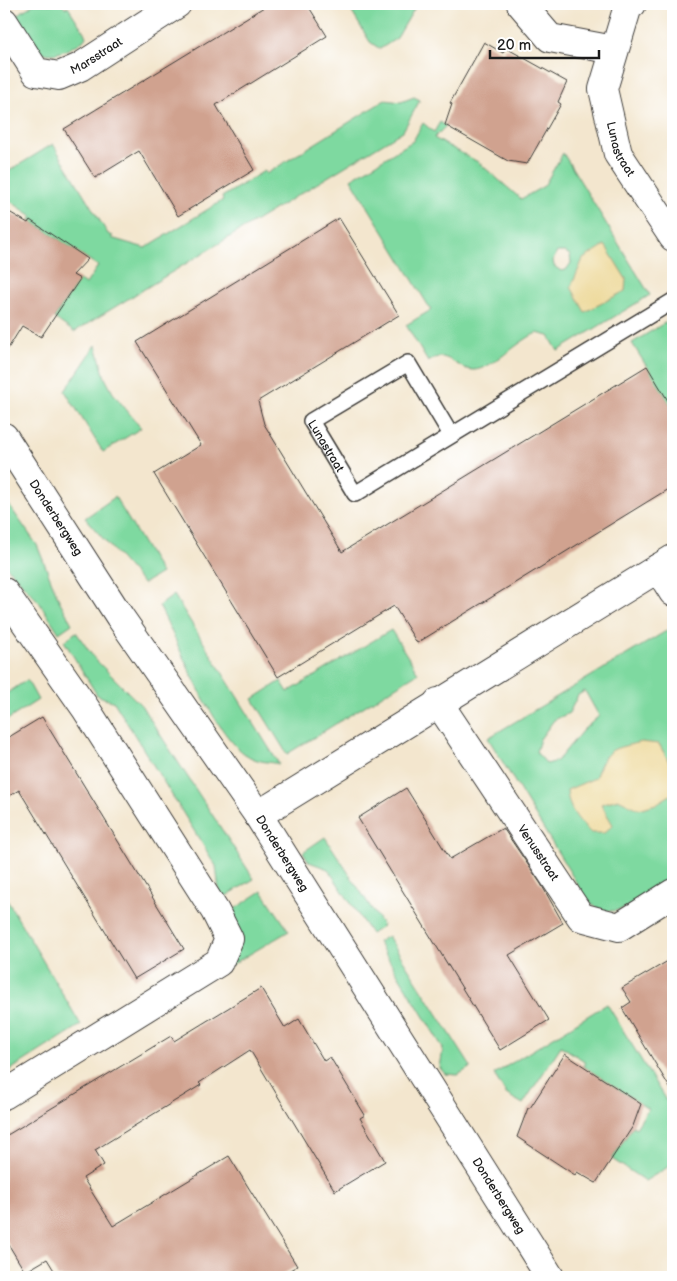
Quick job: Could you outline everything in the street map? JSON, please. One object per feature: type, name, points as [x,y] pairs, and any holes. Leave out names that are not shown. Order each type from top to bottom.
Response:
[{"type":"street","name":"Marsstraat","points":[[4,22],[36,72],[59,76],[80,67],[177,4]]},
{"type":"street","points":[[520,4],[550,38],[614,50]]},
{"type":"street","name":"Lunastraat","points":[[632,4],[628,6],[603,89],[618,154],[673,237]]},
{"type":"street","name":"Donderbergweg","points":[[4,437],[120,617],[258,815],[550,1277]]},
{"type":"street","points":[[258,815],[438,702],[665,564],[673,592]]},
{"type":"street","points":[[4,592],[86,709],[215,910],[229,940],[218,962],[4,1095]]},
{"type":"street","name":"Venusstraat","points":[[438,702],[581,917],[619,927],[673,892]]},
{"type":"lane","name":"Lunastraat","points":[[451,436],[408,363],[311,421],[355,494],[451,436],[673,301]]},
{"type":"green space","points":[[34,4],[62,4],[65,8],[68,7],[86,37],[83,41],[69,49],[58,53],[49,54],[42,52],[29,39],[15,16]]},
{"type":"green space","points":[[347,4],[417,4],[397,38],[380,49],[370,42]]},
{"type":"green space","points":[[414,97],[420,100],[403,131],[74,332],[54,318],[79,280],[86,284],[98,266],[30,220],[32,216],[4,197],[4,174],[53,144],[108,234],[113,236],[111,238],[145,248],[223,200],[222,197],[264,171],[266,174],[385,100],[401,102]]},
{"type":"green space","points":[[440,122],[446,126],[434,138],[478,162],[521,199],[544,186],[563,153],[650,295],[558,351],[549,336],[537,333],[489,365],[474,370],[461,367],[441,357],[428,362],[406,325],[431,310],[351,179],[413,141],[423,123],[434,132]],"holes":[[[557,252],[565,252],[570,255],[571,263],[566,270],[561,271],[554,266],[553,260]]]},
{"type":"green space","points":[[666,322],[673,334],[673,409],[632,343]]},
{"type":"green space","points":[[96,345],[105,378],[113,393],[141,428],[103,452],[65,391]]},
{"type":"green space","points":[[115,497],[161,573],[143,584],[85,518]]},
{"type":"green space","points":[[4,498],[37,545],[59,600],[72,624],[59,633],[39,602],[4,564]]},
{"type":"green space","points":[[174,595],[279,764],[252,758],[238,748],[212,713],[159,606]]},
{"type":"green space","points":[[673,627],[673,769],[659,744],[604,757],[595,778],[600,804],[618,799],[672,794],[673,791],[673,880],[630,906],[608,911],[597,908],[587,900],[488,738]],"holes":[[[585,691],[599,716],[583,730],[557,761],[547,764],[536,752],[540,739],[554,720],[569,713],[578,695]]]},
{"type":"green space","points":[[391,630],[418,673],[287,754],[253,699],[281,681],[288,692]]},
{"type":"green space","points":[[76,632],[94,658],[141,705],[254,879],[223,898],[219,891],[216,866],[114,702],[97,695],[64,641]]},
{"type":"green space","points":[[27,680],[38,700],[4,722],[4,695]]},
{"type":"green space","points":[[325,837],[383,926],[371,934],[328,869],[309,862],[303,852]]},
{"type":"green space","points":[[262,891],[289,931],[226,968],[237,940],[236,927],[230,912]]},
{"type":"green space","points":[[4,895],[81,1025],[4,1074]]},
{"type":"green space","points":[[388,936],[471,1067],[458,1075],[445,1074],[440,1068],[443,1048],[378,942]]},
{"type":"green space","points":[[607,1004],[670,1107],[673,1108],[673,1164],[645,1181],[612,1159],[633,1126],[636,1128],[648,1109],[583,1066],[586,1062],[561,1046],[523,1104],[506,1094],[494,1074]]},
{"type":"sand","points":[[605,245],[626,279],[625,291],[585,312],[571,287],[583,259]]},
{"type":"sand","points":[[641,742],[659,744],[673,769],[672,794],[656,804],[639,809],[618,799],[601,804],[613,825],[604,833],[591,833],[574,813],[569,803],[567,790],[595,778],[603,760],[611,751]]},
{"type":"building","points":[[269,4],[307,4],[327,36],[216,105],[254,170],[178,216],[139,151],[95,178],[64,129]]},
{"type":"building","points":[[484,42],[503,53],[506,48],[567,82],[558,102],[561,104],[527,164],[508,161],[445,125],[452,104],[450,103]]},
{"type":"building","points":[[4,209],[28,223],[30,220],[88,259],[73,275],[80,279],[41,337],[22,326],[4,355]]},
{"type":"building","points":[[339,218],[399,315],[258,401],[264,424],[342,552],[647,366],[673,409],[673,486],[417,643],[394,606],[278,677],[154,474],[201,445],[137,342]]},
{"type":"building","points":[[42,717],[184,949],[134,979],[19,790],[4,799],[4,740]]},
{"type":"building","points":[[406,788],[450,859],[503,828],[541,884],[563,923],[509,955],[549,1020],[500,1050],[358,818]]},
{"type":"building","points":[[673,958],[673,1093],[622,1008],[631,1002],[622,988]]},
{"type":"building","points":[[261,988],[285,1028],[299,1019],[324,1061],[330,1057],[365,1115],[360,1118],[385,1161],[335,1191],[250,1050],[199,1083],[201,1085],[95,1150],[104,1165],[83,1178],[113,1226],[229,1156],[297,1266],[278,1277],[58,1277],[47,1259],[25,1272],[4,1237],[4,1137],[171,1036],[174,1041]]},
{"type":"building","points":[[565,1054],[641,1104],[633,1126],[596,1183],[577,1172],[575,1175],[517,1137],[528,1108],[530,1108]]}]
